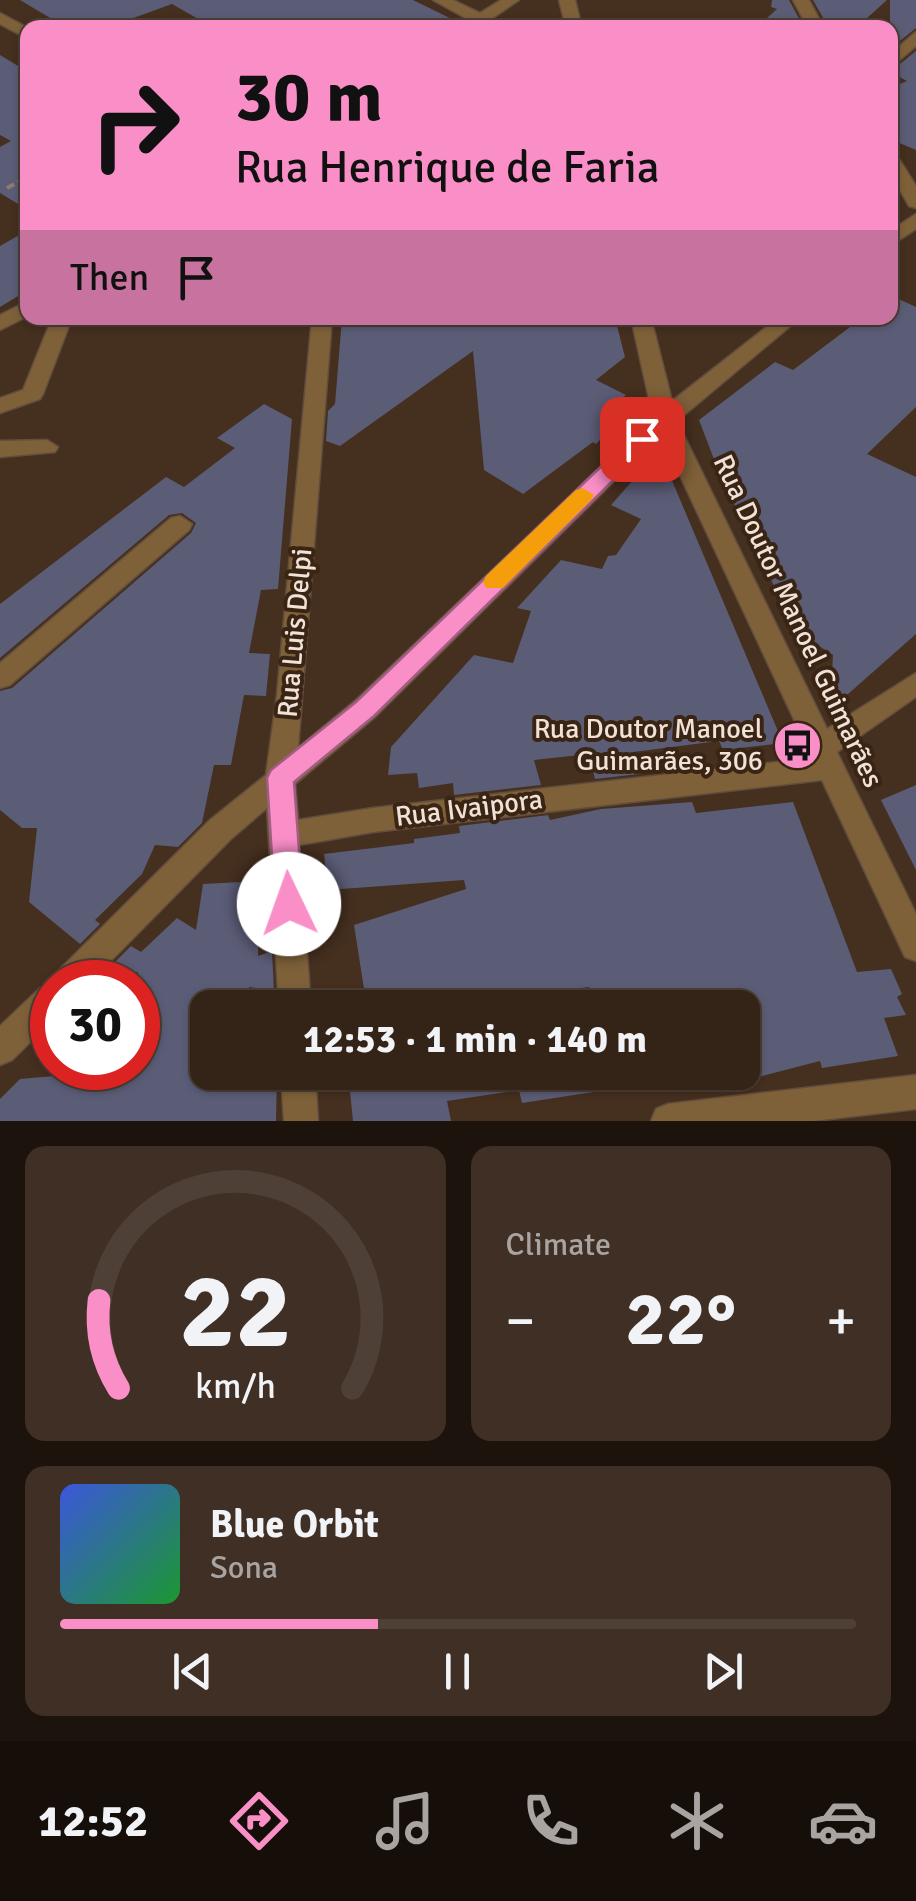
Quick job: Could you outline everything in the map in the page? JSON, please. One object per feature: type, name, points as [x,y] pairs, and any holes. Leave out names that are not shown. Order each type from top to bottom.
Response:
[{"type":"street","points":[[441,0],[470,20]]},
{"type":"street","points":[[479,20],[511,0]]},
{"type":"street","points":[[898,55],[916,37]]},
{"type":"street","points":[[898,172],[916,202]]},
{"type":"street","points":[[0,406],[32,394],[59,325]]},
{"type":"street","name":"Rua Luis Delpi","points":[[294,990],[280,778],[291,696],[321,325]]},
{"type":"street","name":"Rua Doutor Manoel Guimarães","points":[[643,325],[665,419],[916,946]]},
{"type":"street","points":[[91,960],[221,829],[365,709],[665,419],[781,325]]},
{"type":"street","points":[[0,450],[47,446]]},
{"type":"street","points":[[0,678],[180,524]]},
{"type":"street","points":[[828,757],[916,683]]},
{"type":"street","name":"Rua Ivaipora","points":[[285,835],[828,757]]},
{"type":"street","points":[[0,1049],[30,1020]]},
{"type":"street","points":[[299,1090],[302,1121]]},
{"type":"street","points":[[668,1121],[916,1092]]},
{"type":"path","points":[[7,188],[20,181]]},
{"type":"building","points":[[20,0],[413,0],[454,20],[200,20],[172,4],[128,20],[54,20]]},
{"type":"building","points":[[772,0],[789,0],[800,20],[765,20],[777,9],[771,7]]},
{"type":"building","points":[[813,0],[887,0],[865,20],[824,20]]},
{"type":"building","points":[[890,0],[916,0],[916,28],[898,43],[898,20],[890,20]]},
{"type":"building","points":[[916,51],[916,150],[898,142],[898,85],[907,81],[898,76],[898,66]]},
{"type":"building","points":[[0,55],[20,67],[20,205],[0,193],[0,147],[11,141],[0,135]]},
{"type":"building","points":[[20,235],[20,295],[0,307],[0,246]]},
{"type":"building","points":[[898,299],[916,307],[916,407],[867,454],[916,477],[916,634],[830,710],[833,655],[796,631],[720,475],[699,420],[775,362],[793,370],[853,325],[898,325]]},
{"type":"building","points":[[341,325],[617,325],[625,357],[596,380],[626,395],[613,405],[626,413],[596,444],[593,442],[523,494],[484,470],[473,351],[340,446],[326,441],[328,411],[335,404]]},
{"type":"building","points":[[264,404],[292,419],[278,589],[261,590],[249,653],[270,654],[266,696],[244,695],[231,765],[214,765],[202,823],[178,847],[155,845],[142,874],[95,920],[100,924],[80,944],[29,902],[37,828],[22,828],[0,810],[0,691],[12,688],[191,533],[196,523],[182,513],[169,515],[0,658],[0,604],[166,477],[184,487],[235,448],[217,438]]},
{"type":"building","points":[[650,461],[665,464],[783,743],[723,750],[719,741],[633,752],[639,774],[595,779],[589,754],[534,760],[541,785],[454,795],[453,783],[419,788],[417,773],[388,775],[391,747],[474,655],[513,663],[531,611],[517,608],[561,560],[602,569],[608,556],[616,555],[641,519],[611,505]]},
{"type":"building","points":[[916,785],[916,870],[881,800]]},
{"type":"building","points":[[692,802],[696,813],[793,802],[857,972],[891,969],[902,994],[897,997],[906,1015],[884,1018],[898,1056],[822,1068],[820,1061],[760,1076],[760,990],[364,990],[354,925],[466,889],[464,880],[328,890],[324,854],[414,843],[414,839],[460,833],[459,826],[548,815],[550,820],[601,809]]},
{"type":"building","points":[[260,881],[258,956],[272,951],[274,990],[190,990],[190,1090],[277,1090],[276,1121],[0,1121],[0,1099],[20,1079],[30,1078],[30,1090],[160,1090],[160,960],[117,960],[131,946],[141,952],[177,918],[196,930],[203,884]]},
{"type":"building","points":[[350,1090],[519,1090],[447,1101],[451,1121],[353,1121]]},
{"type":"building","points":[[519,1090],[607,1090],[522,1103]]},
{"type":"slow traffic","points":[[494,582],[583,495]]},
{"type":"place","name":"Rua Doutor Manoel Guimarães, 306","points":[[798,745]]},
{"type":"route","points":[[289,904],[280,778],[365,709],[642,439]]}]
